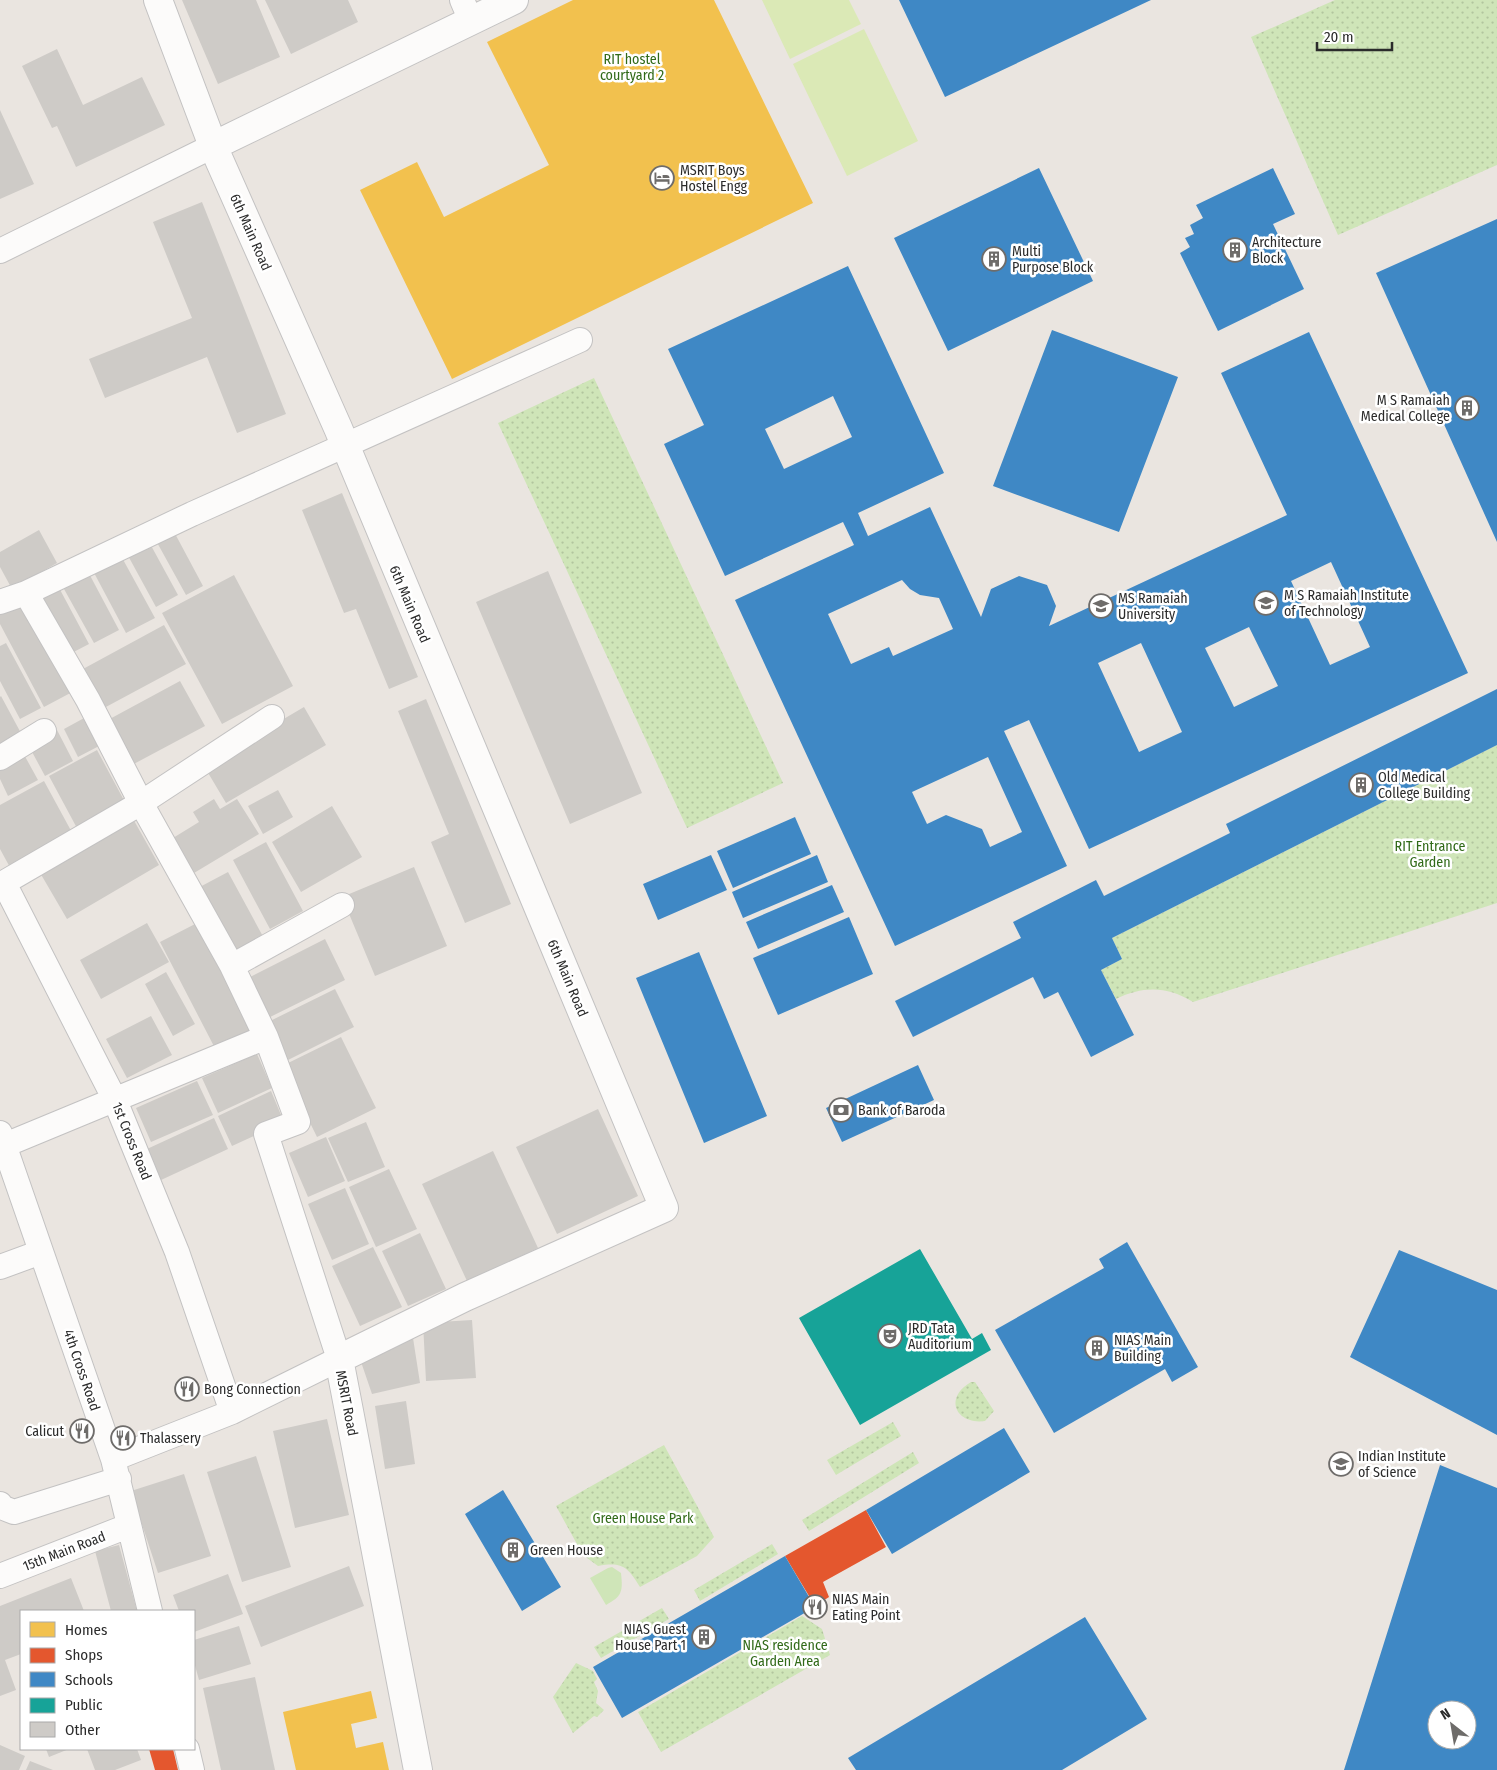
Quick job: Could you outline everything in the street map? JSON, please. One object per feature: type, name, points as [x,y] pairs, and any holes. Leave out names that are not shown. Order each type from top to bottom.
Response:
[{"type":"street","name":"6th Main Road","points":[[158,0],[213,146],[344,447],[664,1208]]},
{"type":"street","points":[[0,251],[213,146],[467,10],[514,0]]},
{"type":"street","points":[[0,602],[26,594],[192,514],[580,340]]},
{"type":"street","points":[[0,1504],[14,1512],[116,1469],[339,1359],[266,1134],[298,1122],[266,1037],[232,966],[141,803],[88,700],[26,594]]},
{"type":"street","points":[[2,884],[141,803],[272,717]]},
{"type":"street","points":[[0,758],[44,731]]},
{"type":"street","name":"1st Cross Road","points":[[2,884],[114,1098],[177,1252],[232,1412]]},
{"type":"street","points":[[232,966],[342,905]]},
{"type":"street","points":[[2,1139],[114,1098],[266,1037]]},
{"type":"street","name":"4th Cross Road","points":[[2,1139],[116,1469],[128,1526],[150,1610]]},
{"type":"street","name":"MSRIT Road","points":[[418,1770],[339,1359],[465,1297],[664,1208]]},
{"type":"street","points":[[0,1267],[41,1252]]},
{"type":"street","name":"15th Main Road","points":[[0,1576],[128,1526]]},
{"type":"street","points":[[186,1750],[192,1770]]},
{"type":"green space","points":[[762,0],[849,0],[861,24],[790,59]]},
{"type":"green space","points":[[1335,0],[1497,0],[1497,165],[1338,235],[1251,37]]},
{"type":"green space","points":[[864,29],[918,141],[847,176],[793,64]]},
{"type":"green space","points":[[594,378],[783,783],[687,828],[498,423]]},
{"type":"green space","name":"RIT Entrance Garden","points":[[1497,745],[1497,903],[1193,1002],[1174,993],[1155,990],[1136,992],[1116,999],[1101,970],[1122,959],[1112,938]]},
{"type":"green space","points":[[971,1382],[975,1382],[994,1411],[985,1421],[967,1419],[960,1415],[957,1409],[955,1402],[957,1395],[962,1388]]},
{"type":"green space","points":[[893,1422],[901,1436],[836,1475],[827,1460]]},
{"type":"green space","name":"Green House Park","points":[[664,1445],[714,1537],[697,1556],[640,1587],[631,1574],[623,1567],[618,1565],[598,1566],[583,1555],[556,1506]]},
{"type":"green space","points":[[913,1452],[919,1463],[809,1531],[802,1520]]},
{"type":"green space","points":[[772,1544],[778,1554],[700,1601],[694,1590]]},
{"type":"green space","points":[[612,1567],[621,1573],[622,1585],[618,1596],[606,1605],[590,1578]]},
{"type":"green space","points":[[662,1608],[669,1619],[601,1658],[594,1647]]},
{"type":"green space","name":"NIAS residence Garden Area","points":[[802,1616],[822,1629],[830,1655],[661,1752],[638,1712]]},
{"type":"green space","points":[[576,1663],[593,1671],[597,1679],[594,1682],[598,1691],[596,1703],[604,1710],[573,1733],[553,1697]]},
{"type":"building: Homes","name":"MSRIT Boys Hostel Engg","points":[[573,0],[714,0],[813,203],[452,379],[360,190],[417,162],[444,217],[549,165],[487,42]]},
{"type":"building: Homes","points":[[371,1691],[377,1718],[351,1724],[356,1748],[383,1742],[389,1770],[296,1770],[283,1712]]},
{"type":"building: Shops","points":[[866,1510],[886,1547],[823,1582],[829,1597],[815,1606],[785,1556]]},
{"type":"building: Shops","points":[[149,1750],[173,1750],[178,1770],[155,1770]]},
{"type":"building: Schools","points":[[899,0],[1151,0],[945,97]]},
{"type":"building: Schools","name":"Multi Purpose Block","points":[[1039,168],[1093,281],[948,351],[894,238]]},
{"type":"building: Schools","name":"Architecture Block","points":[[1273,168],[1295,214],[1273,224],[1304,289],[1218,331],[1180,253],[1190,247],[1185,238],[1194,234],[1190,225],[1203,218],[1196,205]]},
{"type":"building: Schools","name":"M S Ramaiah Medical College","points":[[1497,219],[1497,542],[1376,273]]},
{"type":"building: Schools","name":"M S Ramaiah Institute of Technology","points":[[848,266],[944,473],[858,513],[868,536],[930,507],[981,617],[991,589],[1019,576],[1047,585],[1056,606],[1049,626],[1287,515],[1221,373],[1309,332],[1468,673],[1089,849],[1029,720],[1004,731],[1067,866],[895,946],[735,600],[854,545],[843,522],[725,576],[664,444],[704,425],[668,349]],"holes":[[[833,396],[852,437],[784,469],[765,429]],[[1331,562],[1370,647],[1330,665],[1291,581]],[[902,580],[910,589],[920,595],[939,598],[953,629],[893,656],[889,647],[851,664],[828,614]],[[1249,627],[1278,686],[1234,707],[1205,648]],[[1141,643],[1182,732],[1139,752],[1098,663]],[[988,757],[1022,832],[990,847],[982,829],[946,815],[927,824],[912,792]]]},
{"type":"building: Schools","points":[[1052,330],[1178,377],[1119,532],[993,486]]},
{"type":"building: Schools","points":[[1497,689],[1497,745],[1112,938],[1122,959],[1101,970],[1134,1035],[1091,1057],[1058,992],[1044,999],[1033,977],[913,1037],[895,1001],[1021,938],[1013,922],[1096,880],[1104,896],[1230,833],[1226,824]]},
{"type":"building: Schools","points":[[795,817],[811,854],[733,888],[717,851]]},
{"type":"building: Schools","points":[[711,855],[727,890],[658,920],[643,884]]},
{"type":"building: Schools","points":[[817,855],[828,882],[743,918],[732,892]]},
{"type":"building: Schools","points":[[832,885],[844,912],[758,949],[746,922]]},
{"type":"building: Schools","points":[[849,917],[873,974],[778,1015],[753,958]]},
{"type":"building: Schools","points":[[699,952],[767,1116],[704,1143],[636,978]]},
{"type":"building: Schools","points":[[918,1065],[934,1100],[842,1142],[826,1108]]},
{"type":"building: Schools","name":"NIAS Main Building","points":[[1127,1242],[1198,1367],[1172,1382],[1165,1369],[1054,1433],[995,1330],[1104,1268],[1099,1259]]},
{"type":"building: Schools","points":[[1399,1250],[1497,1290],[1497,1435],[1350,1357]]},
{"type":"building: Schools","points":[[1004,1428],[1030,1472],[892,1554],[866,1510]]},
{"type":"building: Schools","points":[[1440,1465],[1497,1488],[1497,1770],[1344,1770]]},
{"type":"building: Schools","name":"Green House","points":[[503,1490],[561,1587],[522,1611],[465,1514]]},
{"type":"building: Schools","name":"NIAS Guest House Part 1","points":[[785,1556],[815,1607],[622,1718],[593,1667]]},
{"type":"building: Schools","points":[[1085,1617],[1147,1719],[1062,1770],[856,1770],[848,1758]]},
{"type":"building: Public","name":"JRD Tata Auditorium","points":[[920,1249],[972,1339],[982,1333],[991,1350],[860,1425],[799,1318]]},
{"type":"building: Other","points":[[182,0],[256,0],[280,57],[218,84]]},
{"type":"building: Other","points":[[265,0],[348,0],[358,22],[291,54]]},
{"type":"building: Other","points":[[57,49],[83,105],[142,77],[165,125],[76,167],[57,126],[52,128],[22,66]]},
{"type":"building: Other","points":[[0,110],[34,184],[0,199]]},
{"type":"building: Other","points":[[202,202],[286,414],[237,433],[207,357],[105,398],[89,359],[192,318],[153,222]]},
{"type":"building: Other","points":[[342,493],[418,677],[389,689],[356,609],[344,613],[302,510]]},
{"type":"building: Other","points":[[172,528],[203,586],[186,595],[154,537]]},
{"type":"building: Other","points":[[39,530],[57,563],[12,589],[0,567],[0,552]]},
{"type":"building: Other","points":[[148,540],[178,595],[156,607],[126,552]]},
{"type":"building: Other","points":[[120,554],[155,618],[126,633],[92,569]]},
{"type":"building: Other","points":[[85,566],[119,630],[94,643],[59,580]]},
{"type":"building: Other","points":[[548,571],[642,793],[570,824],[476,602]]},
{"type":"building: Other","points":[[234,575],[293,686],[222,724],[162,613]]},
{"type":"building: Other","points":[[57,584],[89,644],[64,657],[32,598]]},
{"type":"building: Other","points":[[27,598],[76,690],[44,707],[0,624],[0,612]]},
{"type":"building: Other","points":[[164,625],[186,664],[104,708],[83,669]]},
{"type":"building: Other","points":[[6,643],[41,708],[20,719],[0,681],[0,646]]},
{"type":"building: Other","points":[[180,681],[205,726],[130,766],[106,721]]},
{"type":"building: Other","points":[[0,697],[22,735],[0,747]]},
{"type":"building: Other","points":[[426,699],[511,904],[465,923],[431,842],[449,834],[398,711]]},
{"type":"building: Other","points":[[304,707],[326,745],[226,803],[204,766]]},
{"type":"building: Other","points":[[86,717],[101,745],[78,757],[64,729]]},
{"type":"building: Other","points":[[57,730],[73,761],[45,776],[31,750]]},
{"type":"building: Other","points":[[97,750],[126,804],[78,830],[49,776]]},
{"type":"building: Other","points":[[22,751],[38,780],[8,796],[0,779],[0,768]]},
{"type":"building: Other","points":[[44,781],[75,838],[12,871],[0,849],[0,805]]},
{"type":"building: Other","points":[[278,790],[293,817],[263,834],[248,806]]},
{"type":"building: Other","points":[[214,799],[220,809],[237,799],[259,834],[194,873],[173,838],[199,822],[193,812]]},
{"type":"building: Other","points":[[332,806],[362,857],[301,892],[272,842]]},
{"type":"building: Other","points":[[132,817],[159,865],[67,919],[39,871]]},
{"type":"building: Other","points":[[266,842],[303,911],[270,929],[233,860]]},
{"type":"building: Other","points":[[414,867],[447,946],[375,976],[342,897]]},
{"type":"building: Other","points":[[228,872],[266,942],[234,959],[196,889]]},
{"type":"building: Other","points":[[199,922],[257,1033],[218,1054],[160,942]]},
{"type":"building: Other","points":[[147,923],[169,962],[101,999],[80,960]]},
{"type":"building: Other","points":[[325,939],[345,980],[262,1021],[242,981]]},
{"type":"building: Other","points":[[166,972],[195,1024],[173,1036],[145,984]]},
{"type":"building: Other","points":[[335,989],[354,1027],[282,1063],[264,1024]]},
{"type":"building: Other","points":[[151,1016],[172,1055],[127,1078],[106,1039]]},
{"type":"building: Other","points":[[341,1037],[376,1108],[317,1137],[282,1066]]},
{"type":"building: Other","points":[[257,1054],[272,1088],[218,1113],[202,1078]]},
{"type":"building: Other","points":[[197,1081],[213,1115],[151,1142],[136,1108]]},
{"type":"building: Other","points":[[271,1091],[284,1122],[232,1146],[218,1116]]},
{"type":"building: Other","points":[[598,1109],[638,1196],[557,1234],[516,1147]]},
{"type":"building: Other","points":[[214,1118],[228,1149],[161,1180],[147,1149]]},
{"type":"building: Other","points":[[366,1122],[385,1167],[348,1182],[328,1138]]},
{"type":"building: Other","points":[[326,1137],[345,1181],[308,1197],[289,1153]]},
{"type":"building: Other","points":[[493,1151],[538,1248],[467,1281],[422,1184]]},
{"type":"building: Other","points":[[389,1169],[417,1229],[376,1247],[349,1187]]},
{"type":"building: Other","points":[[345,1188],[369,1244],[332,1260],[308,1204]]},
{"type":"building: Other","points":[[420,1233],[446,1289],[408,1306],[382,1251]]},
{"type":"building: Other","points":[[373,1247],[402,1307],[360,1326],[332,1266]]},
{"type":"building: Other","points":[[472,1320],[476,1378],[426,1381],[423,1323]]},
{"type":"building: Other","points":[[413,1338],[420,1383],[372,1394],[359,1356]]},
{"type":"building: Other","points":[[406,1401],[415,1464],[385,1469],[375,1406]]},
{"type":"building: Other","points":[[327,1419],[349,1515],[295,1528],[273,1431]]},
{"type":"building: Other","points":[[256,1456],[291,1567],[242,1582],[207,1472]]},
{"type":"building: Other","points":[[184,1474],[211,1556],[158,1573],[131,1491]]},
{"type":"building: Other","points":[[119,1545],[137,1610],[111,1610],[95,1551]]},
{"type":"building: Other","points":[[349,1566],[364,1606],[261,1647],[245,1606]]},
{"type":"building: Other","points":[[228,1574],[243,1614],[195,1632],[195,1610],[179,1610],[173,1595]]},
{"type":"building: Other","points":[[71,1578],[84,1610],[20,1610],[20,1654],[5,1660],[16,1690],[0,1696],[0,1606]]},
{"type":"building: Other","points":[[239,1626],[251,1664],[199,1680],[195,1666],[195,1640]]},
{"type":"building: Other","points":[[255,1677],[275,1770],[221,1770],[203,1688]]},
{"type":"building: Other","points":[[0,1745],[25,1756],[19,1770],[0,1770]]},
{"type":"building: Other","points":[[46,1750],[66,1750],[49,1757]]},
{"type":"building: Other","points":[[87,1750],[137,1750],[141,1760],[115,1770],[95,1770]]},
{"type":"building: Other","points":[[30,1761],[53,1770],[26,1770]]},
{"type":"place","name":"MSRIT Boys Hostel Engg","points":[[662,178]]},
{"type":"place","name":"Architecture Block","points":[[1235,250]]},
{"type":"place","name":"Multi Purpose Block","points":[[994,259]]},
{"type":"place","name":"M S Ramaiah Medical College","points":[[1467,408]]},
{"type":"place","name":"M S Ramaiah Institute of Technology","points":[[1266,603]]},
{"type":"place","name":"MS Ramaiah University","points":[[1101,606]]},
{"type":"place","name":"Old Medical College Building","points":[[1361,785]]},
{"type":"place","name":"Bank of Baroda","points":[[841,1110]]},
{"type":"place","name":"JRD Tata Auditorium","points":[[890,1336]]},
{"type":"place","name":"NIAS Main Building","points":[[1097,1348]]},
{"type":"place","name":"Bong Connection","points":[[187,1389]]},
{"type":"place","name":"Calicut","points":[[82,1431]]},
{"type":"place","name":"Thalassery","points":[[123,1438]]},
{"type":"place","name":"Indian Institute of Science","points":[[1341,1464]]},
{"type":"place","name":"Green House","points":[[513,1550]]},
{"type":"place","name":"NIAS Main Eating Point","points":[[815,1607]]},
{"type":"place","name":"NIAS Guest House Part 1","points":[[704,1637]]},
{"type":"park label","name":"RIT hostel courtyard 2","points":[[632,68]]}]
